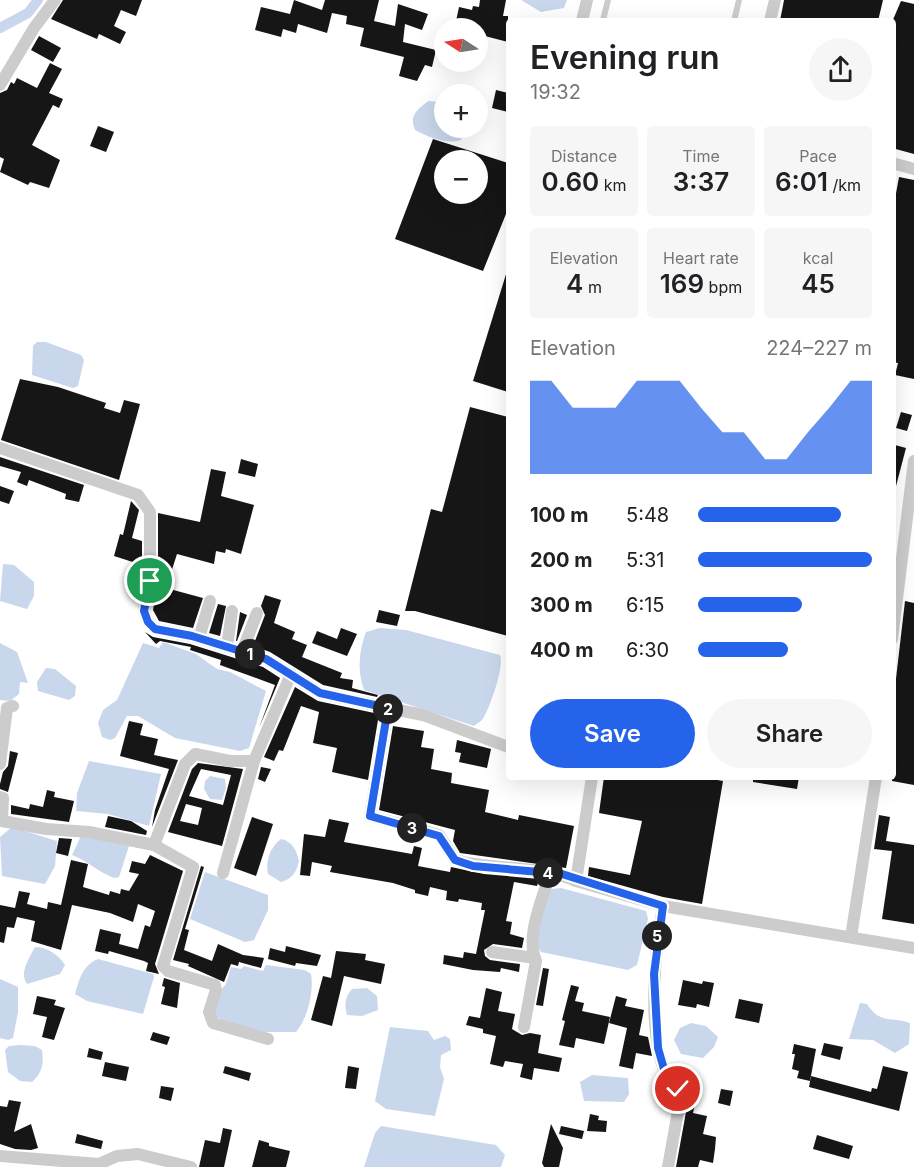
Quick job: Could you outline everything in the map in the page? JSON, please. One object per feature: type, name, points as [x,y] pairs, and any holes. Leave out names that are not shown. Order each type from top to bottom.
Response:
[{"type":"street","points":[[0,85],[34,28],[55,0]]},
{"type":"street","points":[[583,18],[587,0]]},
{"type":"street","points":[[771,18],[775,0]]},
{"type":"street","points":[[896,164],[914,169]]},
{"type":"street","points":[[0,448],[138,495],[150,512],[151,563],[144,611],[148,622],[155,629],[199,638],[266,659],[320,693],[423,715],[506,746]]},
{"type":"street","points":[[914,460],[896,576],[914,581]]},
{"type":"street","points":[[199,638],[210,601]]},
{"type":"street","points":[[227,647],[232,611]]},
{"type":"street","points":[[242,652],[256,613]]},
{"type":"street","points":[[223,873],[255,761],[291,674]]},
{"type":"street","points":[[0,764],[7,708],[13,706]]},
{"type":"street","points":[[388,708],[370,816],[439,836],[455,860],[473,866],[562,874],[576,881],[663,906],[914,948]]},
{"type":"street","points":[[154,845],[185,764],[195,754],[230,761],[255,761]]},
{"type":"street","points":[[576,881],[590,780]]},
{"type":"street","points":[[851,937],[876,780]]},
{"type":"street","points":[[0,797],[3,798],[4,807],[2,821],[46,830],[89,832],[154,845],[193,867],[163,966],[168,971],[215,984],[216,990],[209,1012],[213,1023],[267,1039]]},
{"type":"street","points":[[524,1027],[535,958],[532,951],[536,927],[550,873]]},
{"type":"street","points":[[663,906],[654,974],[658,1048],[664,1069],[678,1089],[680,1100],[668,1167]]},
{"type":"street","points":[[492,952],[535,958]]},
{"type":"street","points":[[0,1156],[99,1164],[117,1156],[138,1154],[191,1167]]},
{"type":"lane","points":[[604,18],[608,0]]},
{"type":"lane","points":[[735,18],[740,0]]},
{"type":"water","points":[[521,0],[567,0],[564,8],[541,12]]},
{"type":"water","points":[[428,101],[434,101],[434,138],[462,138],[461,140],[443,141],[431,138],[415,130],[413,120],[417,110]]},
{"type":"water","points":[[37,342],[46,342],[81,355],[84,360],[78,386],[73,388],[32,375],[33,346]]},
{"type":"water","points":[[3,564],[14,565],[34,582],[34,596],[27,609],[0,601]]},
{"type":"water","points":[[380,628],[406,630],[500,655],[496,688],[482,720],[474,726],[364,690],[360,668],[362,646],[366,632]]},
{"type":"water","points":[[163,642],[196,654],[217,669],[230,672],[266,691],[249,748],[240,751],[175,738],[138,716],[127,716],[115,738],[110,740],[102,737],[98,723],[103,710],[117,700],[143,643],[159,648]]},
{"type":"water","points":[[0,643],[17,652],[28,683],[20,682],[19,694],[10,701],[0,700]]},
{"type":"water","points":[[46,668],[55,669],[76,686],[75,696],[69,700],[38,691],[37,682]]},
{"type":"water","points":[[89,761],[161,774],[149,826],[108,814],[76,811],[77,793]]},
{"type":"water","points":[[210,776],[225,779],[226,788],[222,800],[210,799],[204,789],[205,781]]},
{"type":"water","points":[[12,827],[57,841],[55,866],[45,884],[2,876],[0,837]]},
{"type":"water","points":[[81,836],[129,846],[119,877],[108,876],[72,855]]},
{"type":"water","points":[[281,839],[293,847],[299,861],[293,874],[281,882],[268,874],[267,865],[271,850]]},
{"type":"water","points":[[205,872],[268,895],[268,910],[254,940],[245,942],[190,919]]},
{"type":"water","points":[[561,888],[646,911],[648,919],[637,965],[628,970],[541,952],[535,943],[548,892],[551,889]]},
{"type":"water","points":[[35,947],[52,952],[65,965],[60,974],[27,984],[24,970]]},
{"type":"water","points":[[98,959],[153,974],[143,1014],[87,1001],[75,994],[85,969]]},
{"type":"water","points":[[266,965],[305,970],[311,974],[312,988],[309,1004],[296,1032],[261,1032],[214,1017],[216,995],[226,984],[231,967],[241,969],[244,966],[263,971]]},
{"type":"water","points":[[0,979],[18,987],[18,1012],[13,1038],[8,1040],[0,1038]]},
{"type":"water","points":[[367,988],[377,996],[378,1010],[362,1016],[347,1015],[346,1001],[352,989]]},
{"type":"water","points":[[860,1003],[867,1004],[877,1015],[886,1019],[910,1023],[909,1044],[895,1053],[873,1040],[849,1039]]},
{"type":"water","points":[[691,1023],[706,1026],[718,1037],[714,1047],[703,1058],[681,1054],[674,1040],[680,1028]]},
{"type":"water","points":[[390,1027],[428,1031],[434,1040],[445,1036],[450,1039],[451,1050],[441,1055],[440,1067],[444,1079],[435,1116],[386,1109],[375,1101]]},
{"type":"water","points":[[9,1046],[35,1046],[42,1050],[42,1068],[32,1082],[20,1081],[8,1072],[5,1050]]},
{"type":"water","points":[[592,1075],[628,1078],[629,1094],[624,1102],[584,1101],[580,1082]]},
{"type":"water","points":[[381,1126],[496,1145],[505,1155],[501,1167],[364,1167],[375,1133]]},
{"type":"building","points":[[63,0],[142,0],[136,16],[121,10],[114,26],[126,32],[120,44],[99,34],[97,39],[51,19]]},
{"type":"building","points":[[294,0],[322,10],[325,0],[379,0],[374,21],[395,26],[398,4],[428,14],[422,30],[405,24],[403,42],[434,50],[432,67],[425,65],[417,81],[399,76],[404,57],[360,46],[364,28],[346,24],[347,16],[332,13],[327,33],[298,24],[296,33],[283,29],[281,37],[255,30],[261,7],[290,14]]},
{"type":"building","points":[[480,0],[506,0],[503,16],[508,16],[506,18],[506,41],[488,37],[488,18],[457,18],[459,7],[472,10],[473,6],[479,7]]},
{"type":"building","points":[[784,0],[883,0],[879,18],[781,18]]},
{"type":"building","points":[[901,1],[914,4],[914,154],[896,149],[896,18],[894,18]]},
{"type":"building","points":[[39,36],[61,48],[53,62],[31,50]]},
{"type":"building","points":[[50,63],[62,69],[49,93],[63,99],[59,108],[53,105],[32,145],[60,160],[49,188],[30,182],[28,185],[0,172],[4,159],[0,157],[0,93],[7,90],[11,82],[14,84],[17,78],[37,88]]},
{"type":"building","points":[[496,90],[506,92],[506,112],[492,108]]},
{"type":"building","points":[[98,126],[114,132],[106,152],[90,146]]},
{"type":"building","points":[[433,139],[467,150],[434,150],[434,204],[488,204],[488,157],[506,162],[506,214],[483,271],[395,239]]},
{"type":"building","points":[[899,177],[914,180],[914,379],[896,375],[898,363],[896,363],[896,193]]},
{"type":"building","points":[[506,274],[506,391],[473,381]]},
{"type":"building","points":[[20,379],[58,387],[106,403],[104,408],[120,413],[124,400],[140,404],[119,480],[1,440]]},
{"type":"building","points":[[470,407],[506,416],[506,635],[415,611],[405,611],[431,509],[442,512]]},
{"type":"building","points":[[901,412],[912,415],[907,431],[896,428]]},
{"type":"building","points":[[896,445],[906,448],[896,486]]},
{"type":"building","points":[[0,457],[84,485],[79,502],[65,499],[66,494],[29,480],[27,486],[17,482],[21,472],[0,466]]},
{"type":"building","points":[[241,459],[258,464],[255,477],[238,473]]},
{"type":"building","points":[[211,469],[226,472],[221,496],[254,505],[241,554],[226,549],[225,553],[216,551],[214,564],[177,554],[166,588],[203,598],[193,628],[159,621],[153,610],[158,581],[158,513],[200,522]]},
{"type":"building","points":[[0,486],[14,491],[9,504],[0,501]]},
{"type":"building","points":[[131,501],[139,510],[132,538],[142,541],[142,565],[114,556],[120,534],[123,535]]},
{"type":"building","points":[[265,595],[281,600],[274,623],[295,632],[292,639],[307,645],[302,657],[342,673],[340,678],[353,680],[352,688],[378,695],[377,697],[323,685],[270,652],[253,646],[265,615],[261,606]]},
{"type":"building","points":[[905,601],[914,603],[914,785],[892,781],[896,780],[896,679]]},
{"type":"building","points":[[218,604],[226,606],[220,636],[209,633]]},
{"type":"building","points":[[379,610],[400,615],[397,626],[376,622]]},
{"type":"building","points":[[240,612],[247,615],[236,641]]},
{"type":"building","points":[[341,628],[357,634],[347,656],[312,643],[317,631],[337,639]]},
{"type":"building","points":[[145,632],[153,637],[190,644],[263,667],[280,678],[259,728],[275,685],[220,665],[221,660],[190,650],[191,647],[160,641],[156,644]]},
{"type":"building","points":[[295,687],[318,701],[379,714],[368,780],[332,772],[337,748],[313,743],[319,712],[301,706],[283,751],[279,750],[274,761],[264,757]]},
{"type":"building","points":[[129,721],[143,724],[140,735],[158,739],[154,755],[178,760],[152,827],[155,810],[169,769],[120,756]]},
{"type":"building","points":[[393,726],[424,731],[421,747],[434,749],[431,769],[452,773],[451,783],[489,790],[485,812],[518,820],[519,815],[574,826],[566,868],[460,853],[453,841],[455,830],[379,810]]},
{"type":"building","points":[[457,740],[491,749],[487,768],[459,762],[461,753],[455,752]]},
{"type":"building","points":[[10,751],[18,753],[8,792],[0,789],[0,784],[3,772],[8,766]]},
{"type":"building","points":[[198,763],[243,769],[222,846],[168,832],[192,769]],"holes":[[[201,769],[231,775],[223,805],[189,796]],[[186,804],[202,808],[198,825],[180,821]]]},
{"type":"building","points":[[261,767],[271,769],[265,782],[258,779]]},
{"type":"building","points":[[604,780],[723,781],[702,904],[663,897],[588,876],[589,867],[630,875],[642,821],[599,813]]},
{"type":"building","points":[[753,780],[798,780],[797,789],[753,782]]},
{"type":"building","points":[[47,790],[55,792],[54,797],[74,801],[69,822],[11,814],[11,805],[29,809],[30,804],[43,807]]},
{"type":"building","points":[[879,815],[890,817],[886,841],[914,845],[914,924],[882,919],[892,851],[874,849]]},
{"type":"building","points":[[108,816],[131,821],[147,831],[146,835],[105,827]]},
{"type":"building","points":[[252,817],[273,824],[256,876],[234,868]]},
{"type":"building","points":[[329,819],[349,823],[344,842],[412,854],[414,846],[422,848],[418,866],[450,872],[451,867],[484,874],[539,879],[537,886],[514,882],[506,921],[512,922],[510,934],[524,938],[522,948],[493,944],[484,950],[485,956],[490,960],[520,964],[519,972],[501,968],[500,972],[473,970],[443,964],[444,955],[463,958],[464,952],[476,954],[485,910],[481,910],[482,903],[459,899],[458,902],[446,900],[447,891],[430,887],[428,896],[415,893],[415,890],[393,883],[330,872],[332,866],[312,862],[310,876],[300,875],[304,834],[325,837]]},
{"type":"building","points":[[59,838],[72,839],[68,856],[56,853]]},
{"type":"building","points":[[150,855],[183,871],[155,964],[159,974],[146,971],[148,963],[144,961],[109,951],[108,954],[95,951],[100,929],[121,934],[119,944],[138,949],[145,925],[150,927],[155,911],[138,904],[133,922],[110,913],[72,905],[61,950],[31,941],[35,921],[17,917],[14,928],[7,927],[4,943],[0,942],[0,905],[15,908],[19,891],[30,893],[27,904],[47,909],[48,902],[61,905],[71,860],[88,864],[83,887],[109,895],[110,891],[120,894],[121,889],[129,891],[139,874],[129,872],[132,861],[145,864]]},
{"type":"building","points":[[201,866],[204,867],[185,929],[189,930],[184,950],[212,961],[218,944],[243,955],[264,958],[261,968],[239,962],[238,966],[231,964],[224,982],[188,966],[189,964],[173,960]]},
{"type":"building","points":[[286,946],[321,955],[317,966],[296,963],[295,966],[268,959],[270,948],[285,952]]},
{"type":"building","points":[[336,951],[366,954],[365,960],[385,964],[381,984],[344,976],[332,1026],[311,1020],[323,976],[331,978]]},
{"type":"building","points":[[543,968],[549,969],[543,1006],[536,1005]]},
{"type":"building","points":[[164,978],[180,983],[177,1008],[161,1004],[165,987],[162,986]]},
{"type":"building","points":[[683,980],[702,984],[703,981],[714,983],[709,1007],[697,1004],[696,1008],[678,1005]]},
{"type":"building","points":[[571,985],[579,987],[575,1001],[584,1003],[582,1011],[610,1017],[604,1044],[576,1038],[574,1048],[559,1045],[565,1021],[562,1020]]},
{"type":"building","points":[[486,988],[502,992],[498,1011],[515,1014],[512,1029],[522,1035],[530,1033],[541,1035],[538,1053],[562,1058],[559,1072],[534,1068],[532,1080],[520,1077],[523,1064],[505,1061],[503,1067],[490,1064],[496,1036],[483,1033],[483,1029],[466,1025],[469,1016],[480,1018]]},
{"type":"building","points":[[37,996],[56,1000],[54,1005],[65,1008],[54,1040],[42,1037],[47,1017],[33,1014]]},
{"type":"building","points":[[616,996],[627,999],[625,1006],[644,1010],[639,1035],[648,1037],[652,1056],[636,1053],[633,1069],[619,1066],[627,1028],[609,1023]]},
{"type":"building","points":[[739,999],[763,1004],[759,1023],[735,1018]]},
{"type":"building","points":[[153,1032],[170,1037],[167,1045],[150,1040]]},
{"type":"building","points":[[824,1043],[843,1047],[840,1060],[821,1055]]},
{"type":"building","points":[[794,1044],[816,1049],[810,1081],[797,1078],[799,1071],[792,1069]]},
{"type":"building","points":[[89,1048],[103,1052],[101,1060],[87,1057]]},
{"type":"building","points":[[105,1062],[129,1067],[126,1081],[102,1076]]},
{"type":"building","points":[[225,1066],[251,1073],[249,1081],[223,1073]]},
{"type":"building","points":[[348,1066],[359,1068],[356,1089],[345,1088]]},
{"type":"building","points":[[883,1066],[908,1072],[899,1111],[809,1087],[811,1076],[871,1092],[872,1088],[877,1089]]},
{"type":"building","points":[[161,1086],[174,1088],[171,1101],[159,1098]]},
{"type":"building","points":[[688,1088],[698,1090],[693,1113],[707,1116],[703,1134],[716,1137],[713,1163],[700,1160],[698,1167],[676,1167],[688,1101]]},
{"type":"building","points":[[721,1089],[733,1091],[730,1106],[718,1103]]},
{"type":"building","points":[[9,1100],[21,1102],[14,1132],[31,1124],[38,1148],[15,1149],[0,1144],[0,1106],[7,1107]]},
{"type":"building","points":[[590,1114],[599,1116],[598,1120],[607,1121],[606,1132],[587,1131]]},
{"type":"building","points":[[551,1124],[563,1148],[559,1167],[544,1167],[542,1163]]},
{"type":"building","points":[[561,1126],[584,1131],[582,1139],[559,1134]]},
{"type":"building","points":[[223,1128],[232,1130],[224,1167],[199,1167],[205,1140],[220,1143]]},
{"type":"building","points":[[77,1134],[103,1141],[101,1149],[75,1143]]},
{"type":"building","points":[[817,1135],[853,1146],[849,1159],[813,1149]]},
{"type":"building","points":[[259,1140],[269,1143],[269,1146],[290,1151],[286,1167],[252,1167]]},
{"type":"waterway","points":[[0,28],[28,13],[38,0]]},
{"type":"route","points":[[150,581],[144,611],[148,622],[155,629],[192,636],[266,659],[320,693],[388,708],[370,816],[439,836],[455,860],[473,866],[562,874],[576,881],[663,906],[656,942],[654,974],[658,1048],[664,1069],[678,1089]]}]
